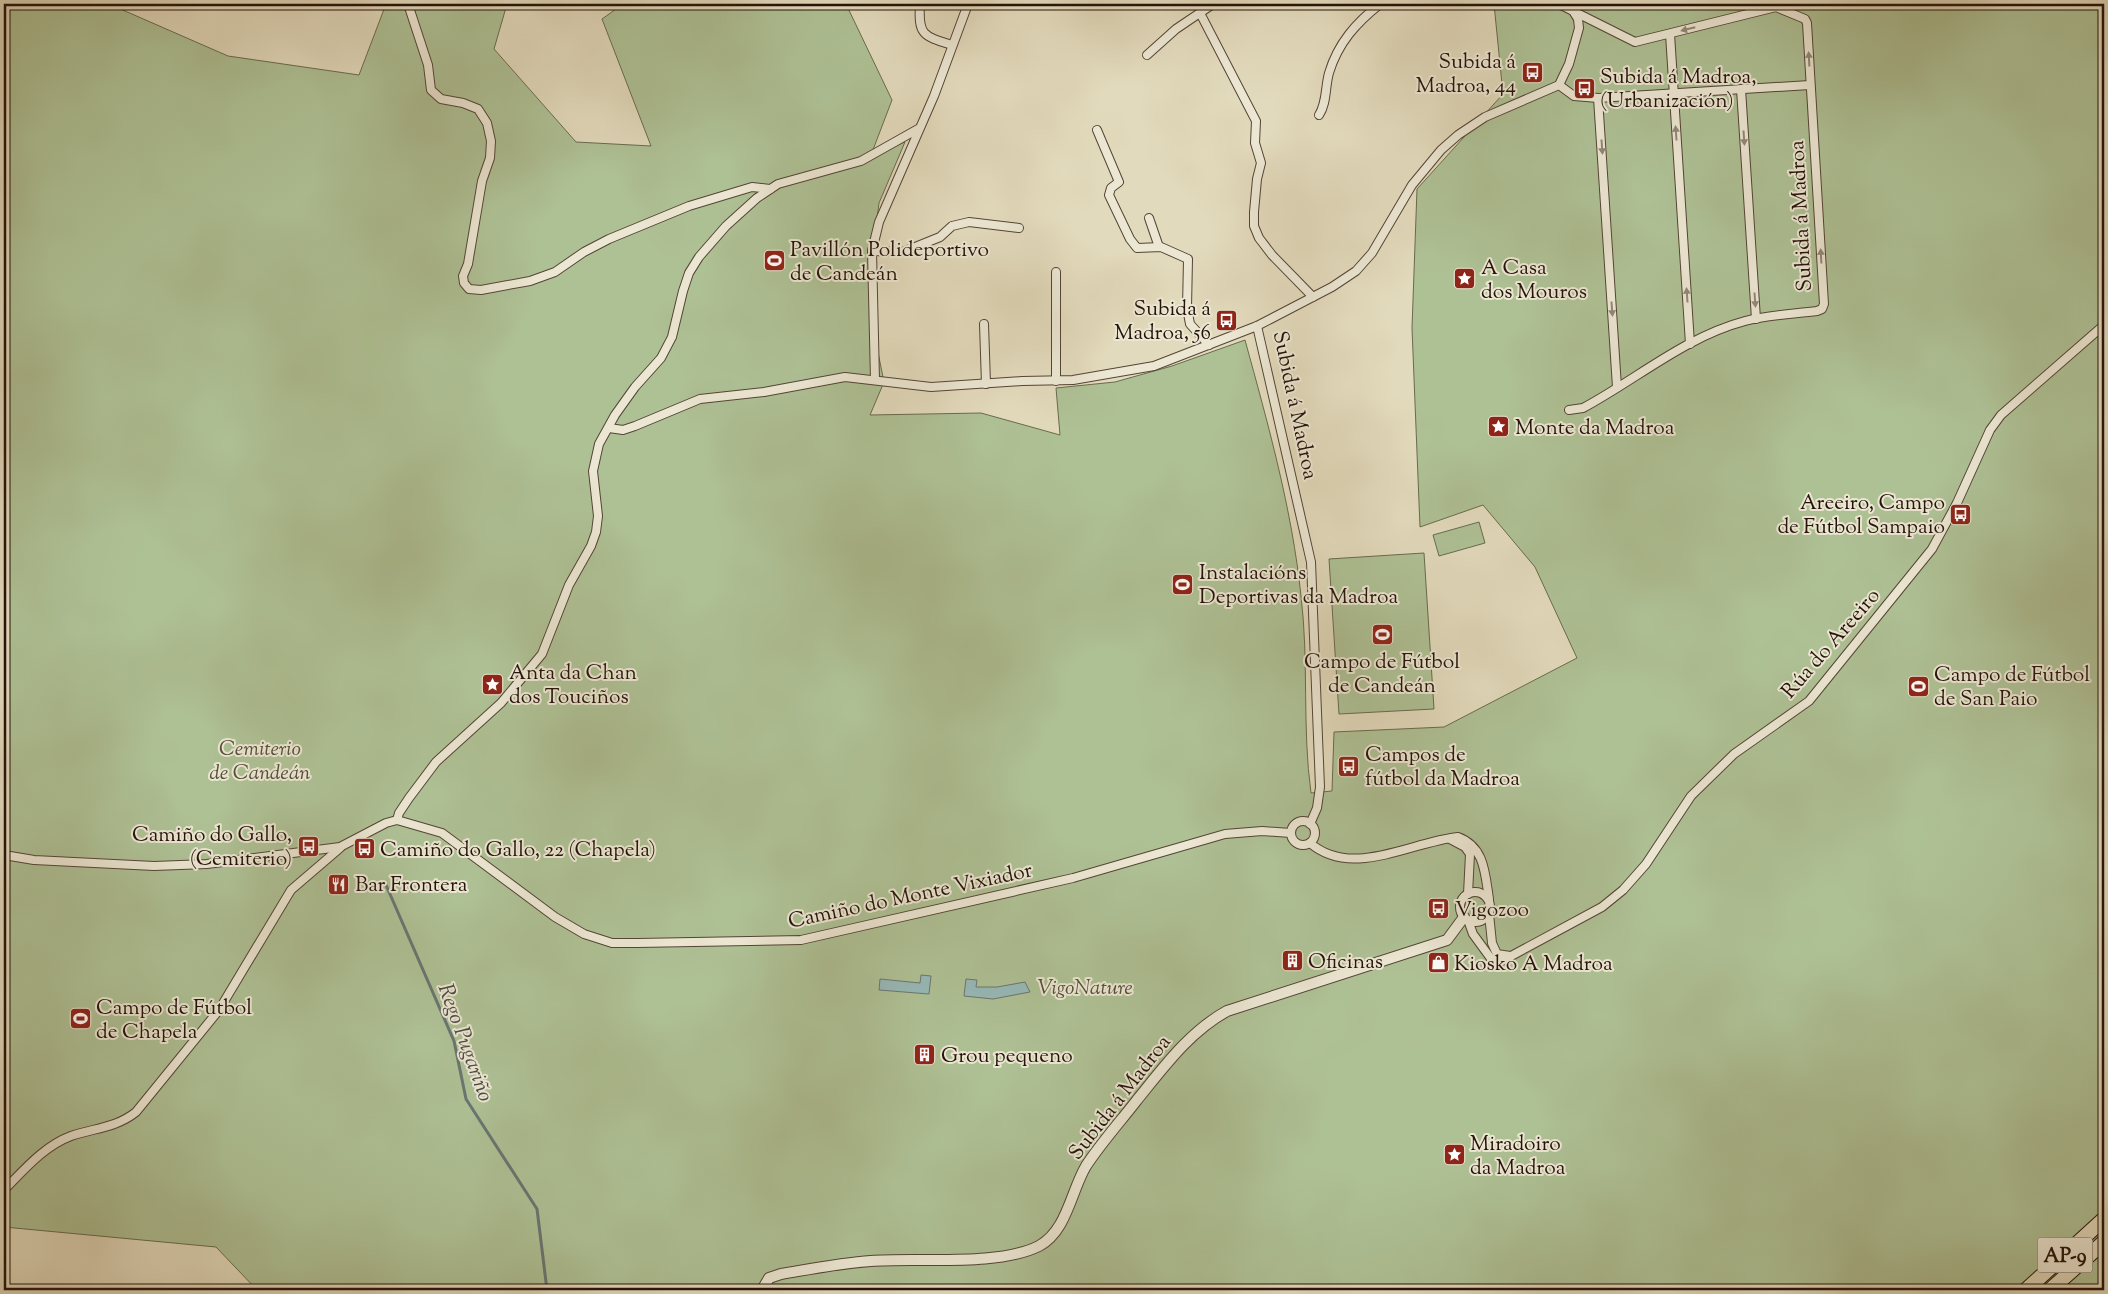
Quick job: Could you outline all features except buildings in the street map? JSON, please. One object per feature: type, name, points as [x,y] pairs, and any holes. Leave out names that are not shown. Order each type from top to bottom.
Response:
[{"type":"highway","name":"AP-9","points":[[2026,1290],[2104,1219]]},
{"type":"highway","name":"AP-9","points":[[2050,1290],[2104,1242]]},
{"type":"street","points":[[408,4],[428,65],[431,90],[441,99],[463,103],[478,109],[487,123],[491,141],[490,158],[482,181],[468,264],[463,276],[464,283],[470,289],[481,290],[530,281],[555,272],[609,238],[689,206],[752,187],[770,189]]},
{"type":"street","points":[[920,4],[919,23],[921,31],[931,38],[952,45]]},
{"type":"street","points":[[875,380],[872,251],[879,222],[934,96],[968,4]]},
{"type":"street","points":[[1147,55],[1176,29],[1213,4]]},
{"type":"street","points":[[1319,115],[1329,73],[1347,35],[1361,18],[1380,4]]},
{"type":"street","name":"Subida á Madroa","points":[[1559,4],[1635,42],[1780,7],[1805,19],[1807,23],[1824,304],[1822,309],[1817,311],[1756,319],[1719,330],[1690,344],[1583,408],[1569,410]]},
{"type":"street","points":[[1578,4],[1573,11],[1578,19],[1578,33],[1569,64],[1559,85],[1574,96],[1598,98],[1810,85]]},
{"type":"street","points":[[1200,13],[1256,121],[1255,143],[1262,163],[1257,179],[1254,212],[1257,232],[1272,255],[1313,297]]},
{"type":"street","points":[[1670,34],[1690,344]]},
{"type":"street","name":"Subida á Madroa","points":[[1310,842],[1314,835],[1310,824],[1317,808],[1320,787],[1311,562],[1257,326],[1313,297],[1356,271],[1372,252],[1412,184],[1441,150],[1458,135],[1485,117],[1559,85]]},
{"type":"street","points":[[1741,89],[1756,319]]},
{"type":"street","points":[[1598,98],[1617,387]]},
{"type":"street","points":[[4,1190],[38,1156],[54,1145],[71,1136],[118,1124],[136,1112],[219,1010],[291,890],[340,847],[386,823],[397,820],[399,813],[409,798],[436,762],[500,702],[542,654],[570,585],[591,546],[596,532],[598,516],[594,489],[594,460],[599,444],[620,408],[660,358],[672,337],[683,291],[689,273],[698,257],[726,226],[770,189],[784,182],[861,161],[918,129]]},
{"type":"street","points":[[1097,130],[1120,182],[1111,188],[1109,195],[1130,239],[1137,248],[1159,247],[1188,259],[1187,308],[1190,324],[1209,345]]},
{"type":"street","points":[[1149,218],[1159,247]]},
{"type":"street","points":[[872,251],[903,252],[940,237],[952,226],[969,222],[1019,228]]},
{"type":"street","points":[[1056,272],[1056,380]]},
{"type":"street","points":[[984,324],[986,384]]},
{"type":"street","name":"Rúa do Areeiro","points":[[1466,918],[1474,934],[1492,960],[1500,962],[1602,907],[1623,890],[1646,864],[1691,796],[1734,754],[1809,701],[1932,549],[1957,503],[1990,430],[2000,415],[2104,325]]},
{"type":"street","points":[[609,428],[623,430],[700,398],[764,392],[845,377],[931,387],[1073,380],[1154,366],[1257,326]]},
{"type":"street","name":"Camiño do Monte Vixiador","points":[[397,820],[442,833],[555,918],[584,934],[612,943],[637,944],[801,940],[1074,878],[1225,834],[1262,830],[1291,833]]},
{"type":"street","points":[[1310,824],[1298,823],[1291,833],[1298,844],[1310,842],[1320,851],[1333,856],[1352,859],[1372,857],[1448,838],[1458,837],[1466,840],[1477,850],[1483,860],[1490,904],[1489,914],[1492,943],[1497,954],[1512,956]]},
{"type":"street","points":[[1448,838],[1465,847],[1470,854],[1468,894],[1460,907],[1466,918],[1478,922],[1489,914]]},
{"type":"street","points":[[4,855],[34,860],[154,866],[206,864],[340,847]]},
{"type":"street","points":[[1468,894],[1478,892],[1488,899]]},
{"type":"street","name":"Subida á Madroa","points":[[762,1290],[769,1278],[781,1274],[871,1261],[937,1260],[1012,1255],[1040,1245],[1058,1229],[1085,1168],[1100,1146],[1179,1049],[1207,1022],[1227,1011],[1447,940],[1466,918]]},
{"type":"green space","points":[[4,4],[109,4],[228,56],[359,75],[386,4],[507,4],[494,49],[576,142],[651,146],[602,19],[623,4],[846,4],[892,100],[871,155],[905,142],[879,203],[869,280],[873,328],[884,382],[870,415],[981,413],[1060,435],[1056,388],[1115,382],[1172,366],[1245,340],[1278,467],[1297,563],[1305,645],[1308,769],[1311,793],[1332,791],[1334,732],[1444,727],[1577,658],[1535,567],[1483,505],[1420,527],[1412,328],[1417,189],[1503,94],[1494,4],[2104,4],[2104,1290],[257,1290],[216,1247],[4,1227]]},
{"type":"green space","points":[[1479,522],[1485,543],[1439,556],[1433,535]]},
{"type":"green space","name":"Campo de Fútbol de Candeán","points":[[1424,553],[1434,709],[1339,714],[1329,559]]},
{"type":"water","points":[[921,975],[931,976],[929,994],[879,990],[880,979],[920,983]]},
{"type":"water","points":[[966,979],[977,980],[976,987],[997,987],[1025,982],[1030,992],[993,999],[964,996]]},
{"type":"waterway","name":"Rego Pugariño","points":[[386,885],[454,1041],[466,1099],[537,1209],[547,1290]]},
{"type":"place","name":"Subida á Madroa, 44","points":[[1532,73]]},
{"type":"place","name":"Subida á Madroa, (Urbanización)","points":[[1584,88]]},
{"type":"place","name":"Pavillón Polideportivo de Candeán","points":[[774,261]]},
{"type":"place","name":"A Casa dos Mouros","points":[[1465,279]]},
{"type":"place","name":"Subida á Madroa, 56","points":[[1227,320]]},
{"type":"place","name":"Monte da Madroa","points":[[1499,427]]},
{"type":"place","name":"Areeiro, Campo de Fútbol Sampaio","points":[[1961,514]]},
{"type":"place","name":"Instalacións Deportivas da Madroa","points":[[1183,584]]},
{"type":"place","name":"Campo de Fútbol de Candeán","points":[[1382,634]]},
{"type":"place","name":"Anta da Chan dos Touciños","points":[[493,684]]},
{"type":"place","name":"Campo de Fútbol de San Paio","points":[[1918,686]]},
{"type":"place","name":"Campos de fútbol da Madroa","points":[[1349,766]]},
{"type":"place","name":"Camiño do Gallo, (Cemiterio)","points":[[308,846]]},
{"type":"place","name":"Camiño do Gallo, 22 (Chapela)","points":[[364,849]]},
{"type":"place","name":"Bar Frontera","points":[[339,884]]},
{"type":"place","name":"Vigozoo","points":[[1439,909]]},
{"type":"place","name":"Oficinas","points":[[1292,961]]},
{"type":"place","name":"Kiosko A Madroa","points":[[1438,963]]},
{"type":"place","name":"Campo de Fútbol de Chapela","points":[[80,1019]]},
{"type":"place","name":"Grou pequeno","points":[[925,1055]]},
{"type":"place","name":"Miradoiro da Madroa","points":[[1454,1155]]},
{"type":"park label","name":"Cemiterio de Candeán","points":[[260,760]]},
{"type":"park label","name":"VigoNature","points":[[1085,987]]}]
